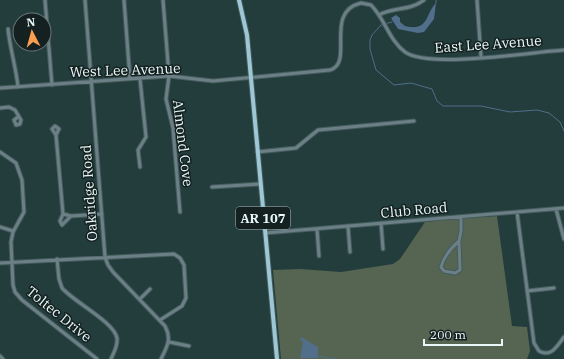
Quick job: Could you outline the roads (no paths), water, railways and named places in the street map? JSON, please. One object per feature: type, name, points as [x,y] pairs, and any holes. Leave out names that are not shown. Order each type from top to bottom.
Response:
[{"type":"main road","name":"AR 107","points":[[239,0],[247,35],[277,359]]},
{"type":"street","points":[[45,0],[52,85]]},
{"type":"street","name":"Oakridge Road","points":[[85,0],[105,257],[110,269],[167,329],[169,342]]},
{"type":"street","points":[[124,0],[130,79]]},
{"type":"street","name":"Almond Cove","points":[[163,0],[169,76],[166,99],[173,128],[180,212]]},
{"type":"street","points":[[379,15],[386,12],[415,6],[424,0]]},
{"type":"street","points":[[477,0],[481,57]]},
{"type":"street","name":"East Lee Avenue","points":[[250,77],[335,68],[341,59],[340,31],[344,17],[353,7],[365,1],[371,5],[379,15],[385,27],[401,48],[415,57],[445,60],[564,50]]},
{"type":"street","points":[[8,29],[10,51],[16,66],[18,87]]},
{"type":"street","name":"West Lee Avenue","points":[[0,88],[169,76],[205,81],[250,77]]},
{"type":"street","points":[[140,79],[146,137],[138,150],[140,167]]},
{"type":"street","points":[[0,108],[13,108],[17,111],[18,117]]},
{"type":"street","points":[[257,152],[296,148],[318,130],[414,121]]},
{"type":"street","points":[[56,135],[62,214],[60,222],[62,225],[71,216]]},
{"type":"street","name":"Toltec Drive","points":[[0,152],[14,161],[21,174],[24,212],[13,231],[11,242],[14,289],[19,297],[97,359]]},
{"type":"street","points":[[212,187],[260,184]]},
{"type":"street","points":[[556,208],[564,239]]},
{"type":"street","name":"Club Road","points":[[265,233],[564,208]]},
{"type":"street","points":[[517,212],[534,343],[537,349],[544,353],[552,352],[564,337]]},
{"type":"street","points":[[62,214],[71,216],[102,214]]},
{"type":"street","points":[[459,241],[448,253],[442,263],[441,267],[444,271],[455,273],[460,270],[459,241],[461,217]]},
{"type":"street","points":[[381,224],[383,249]]},
{"type":"street","points":[[348,226],[350,252]]},
{"type":"street","points":[[0,227],[13,231]]},
{"type":"street","points":[[316,229],[319,256]]},
{"type":"street","points":[[0,263],[169,253],[180,258],[184,265],[185,300],[180,307],[160,320]]},
{"type":"street","points":[[57,260],[59,279],[62,288],[114,331],[117,339],[117,346],[111,359]]},
{"type":"street","points":[[527,291],[554,288]]},
{"type":"street","points":[[140,299],[150,289]]},
{"type":"street","points":[[161,359],[169,342],[189,346]]},
{"type":"street","points":[[0,356],[3,359]]},
{"type":"water","points":[[436,3],[434,19],[424,32],[418,33],[398,29],[391,18],[396,15],[400,18],[400,22],[405,26],[418,26],[425,21],[432,7]]},
{"type":"water","points":[[301,337],[318,347],[318,358],[300,358],[303,342],[300,339]]},
{"type":"waterway","points":[[392,22],[381,25],[372,35],[370,40],[370,49],[376,70],[394,85],[411,83],[432,89],[437,101],[443,106],[481,106],[510,112],[537,110],[549,113],[560,122],[564,131]]},
{"type":"waterway","points":[[319,356],[335,359]]}]
